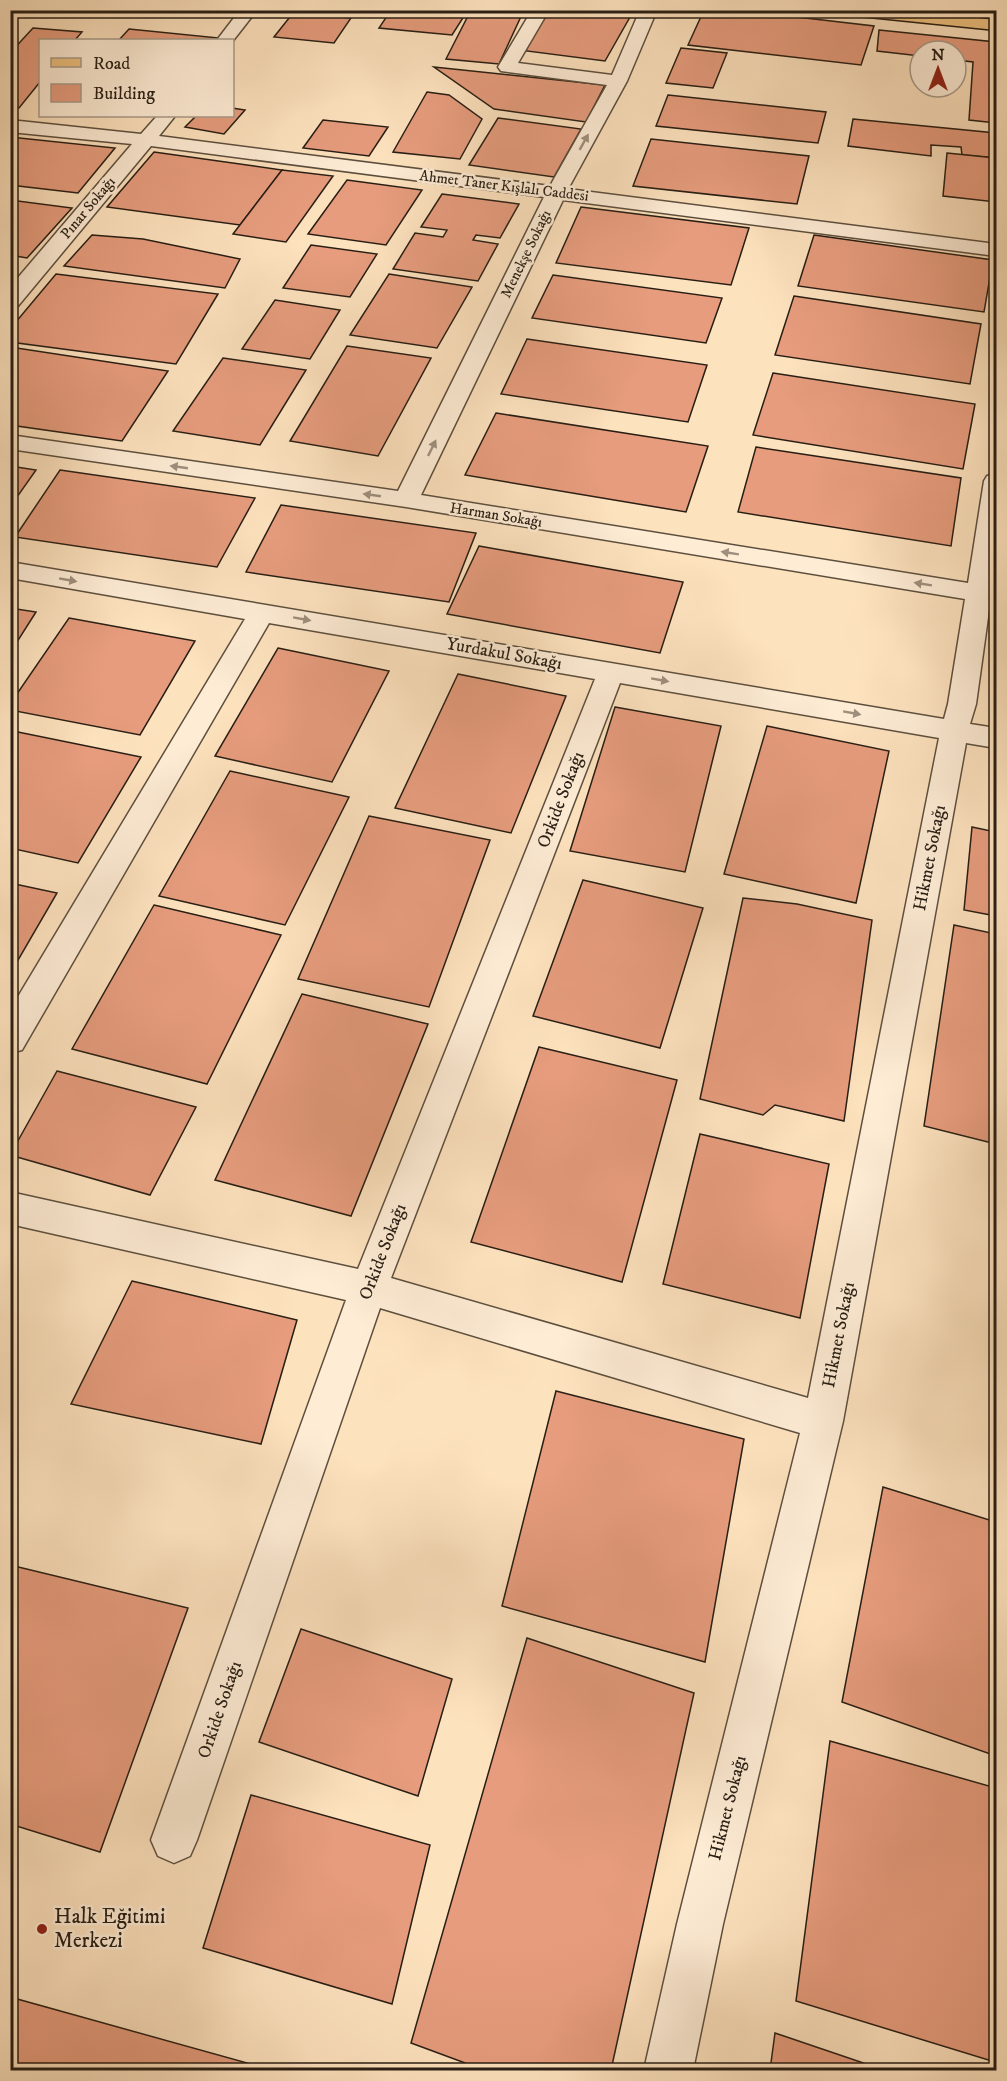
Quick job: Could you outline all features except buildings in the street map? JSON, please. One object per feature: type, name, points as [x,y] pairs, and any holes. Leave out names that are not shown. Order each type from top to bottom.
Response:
[{"type":"main road","points":[[849,10],[996,25]]},
{"type":"street","points":[[226,39],[249,10]]},
{"type":"street","points":[[541,10],[507,67],[618,81]]},
{"type":"street","name":"Menekşe Sokağı","points":[[406,500],[556,193],[618,81],[649,10]]},
{"type":"street","name":"Pınar Sokağı","points":[[10,301],[165,117]]},
{"type":"street","name":"Ahmet Taner Kışlalı Caddesi","points":[[10,126],[146,140],[996,250]]},
{"type":"street","name":"Harman Sokağı","points":[[10,442],[406,500],[988,595]]},
{"type":"street","name":"Hikmet Sokağı","points":[[669,2070],[700,1924],[823,1421],[954,731],[988,595],[996,481]]},
{"type":"street","name":"Yurdakul Sokağı","points":[[10,570],[996,738]]},
{"type":"street","points":[[10,1040],[262,613]]},
{"type":"street","name":"Orkide Sokağı","points":[[174,1840],[369,1288],[611,672]]},
{"type":"street","points":[[10,1208],[369,1288],[823,1421]]},
{"type":"place","name":"Halk Eğitimi Merkezi","points":[[42,1929]]}]
